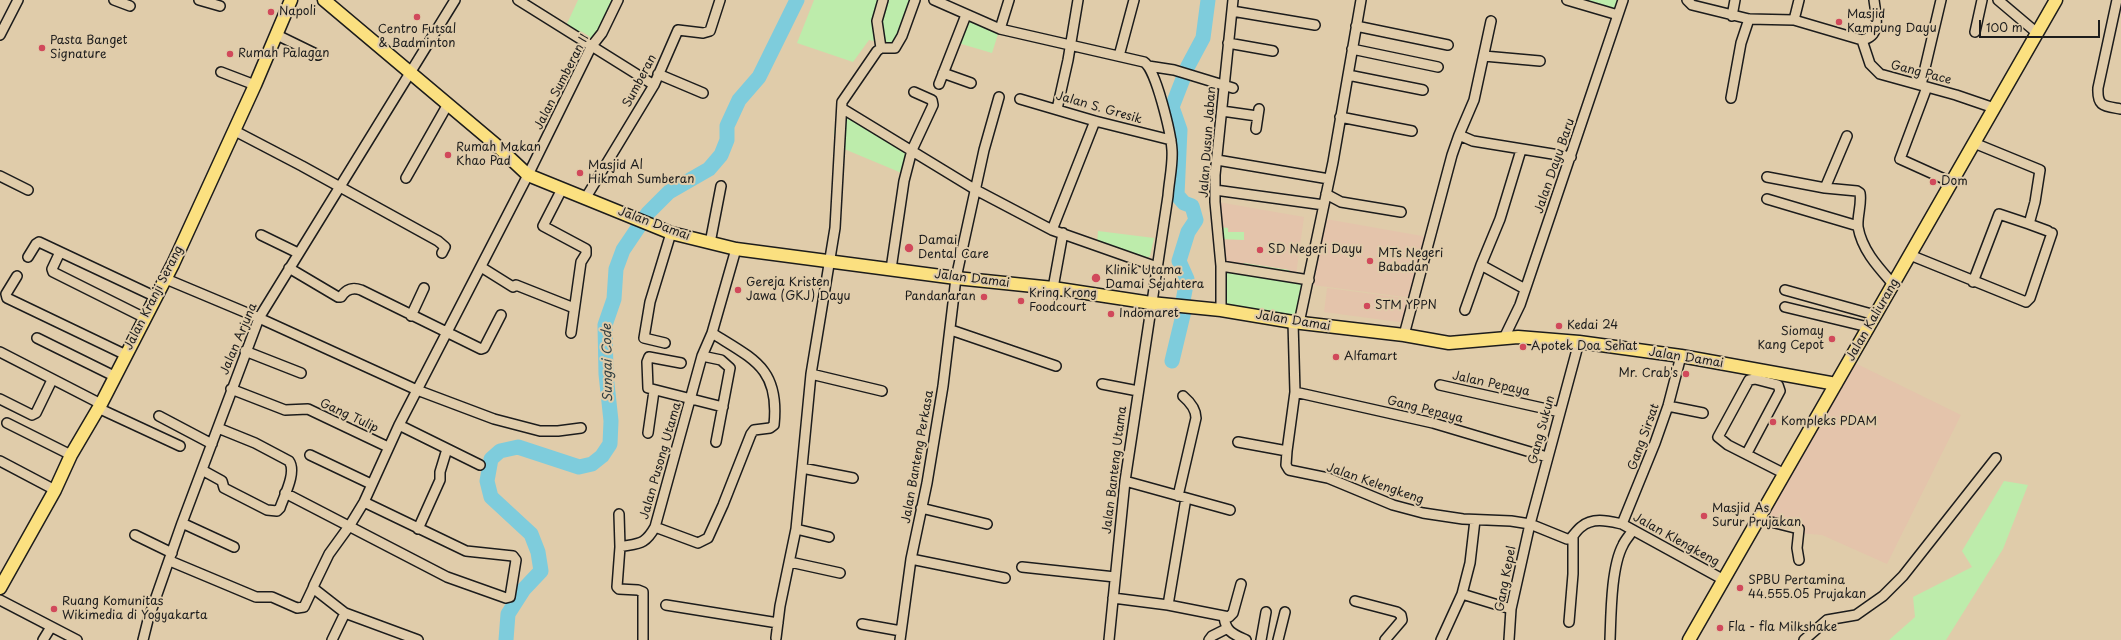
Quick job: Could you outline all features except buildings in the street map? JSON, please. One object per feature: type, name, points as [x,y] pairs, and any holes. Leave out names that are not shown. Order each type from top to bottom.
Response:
[{"type":"main road","name":"Jalan Kranji Serang","points":[[0,588],[55,490],[71,455],[99,406],[166,279],[256,85],[291,0]]},
{"type":"main road","name":"Jalan Damai","points":[[324,0],[516,162],[528,176],[671,233],[710,244],[736,249],[956,278],[1053,288],[1151,303],[1221,310],[1296,322],[1404,335],[1450,343],[1504,338],[1579,342],[1681,356],[1836,384]]},
{"type":"main road","name":"Jalan Kaliurang","points":[[1689,640],[2056,0]]},
{"type":"street","points":[[0,35],[18,0]]},
{"type":"street","points":[[114,0],[130,6]]},
{"type":"street","points":[[199,0],[220,7]]},
{"type":"street","name":"Jalan Arjuna","points":[[143,640],[148,620],[182,522],[258,318],[340,188],[455,0]]},
{"type":"street","points":[[518,0],[654,85]]},
{"type":"street","name":"Jalan Sumberan II","points":[[171,557],[256,597],[272,597],[297,608],[304,607],[329,554],[350,526],[364,502],[399,425],[448,334],[591,47],[602,33],[618,0]]},
{"type":"street","name":"Sumberan","points":[[585,198],[654,85],[678,30],[703,33],[710,31],[720,0]]},
{"type":"street","points":[[776,638],[796,529],[811,374],[830,261],[839,195],[843,109],[842,102],[881,48],[877,21],[883,0]]},
{"type":"street","points":[[881,48],[895,48],[902,36],[915,0]]},
{"type":"street","points":[[934,0],[1000,29],[1141,61],[1148,66],[1174,70],[1227,87]]},
{"type":"street","points":[[1000,29],[1008,0]]},
{"type":"street","points":[[1057,109],[1078,0]]},
{"type":"street","points":[[1119,56],[1134,0]]},
{"type":"street","name":"Jalan Dusun Jaban","points":[[1221,310],[1221,266],[1215,190],[1227,87],[1228,44],[1233,0]]},
{"type":"street","name":"Jalan Kelengkeng","points":[[1361,0],[1329,179],[1309,280],[1296,322],[1295,392],[1286,465],[1292,471],[1328,478],[1393,505],[1423,513],[1476,520],[1511,521],[1530,524]]},
{"type":"street","points":[[1567,0],[1618,15]]},
{"type":"street","name":"Jalan Dayu Baru","points":[[1504,338],[1520,305],[1623,0]]},
{"type":"street","points":[[1687,0],[1692,4],[1732,16],[1749,19],[1794,20],[1862,40],[1872,36],[1876,30],[1874,0]]},
{"type":"street","points":[[1732,16],[1735,0]]},
{"type":"street","points":[[1794,20],[1798,0]]},
{"type":"street","points":[[1941,0],[1924,86],[1900,157],[1901,160],[1951,182]]},
{"type":"street","points":[[1976,32],[1982,0]]},
{"type":"street","points":[[1998,0],[2037,33]]},
{"type":"street","points":[[2117,0],[2097,96],[2099,102],[2103,105],[2121,109]]},
{"type":"street","points":[[1232,11],[1315,25]]},
{"type":"street","points":[[939,84],[966,15]]},
{"type":"street","points":[[1731,98],[1741,42],[1749,19]]},
{"type":"street","points":[[1404,335],[1452,155],[1474,100],[1491,21]]},
{"type":"street","points":[[1356,26],[1448,45]]},
{"type":"street","points":[[277,35],[318,55]]},
{"type":"street","name":"Gang Pace","points":[[1862,40],[1870,64],[1876,72],[1887,78],[1924,86],[1994,108]]},
{"type":"street","points":[[1228,44],[1272,51]]},
{"type":"street","points":[[1352,49],[1438,67]]},
{"type":"street","points":[[1484,56],[1540,61]]},
{"type":"street","name":"Jalan Banteng Utama","points":[[1108,640],[1125,481],[1168,196],[1172,151],[1164,109],[1148,66]]},
{"type":"street","points":[[221,72],[256,85]]},
{"type":"street","points":[[943,73],[971,84]]},
{"type":"street","points":[[658,74],[703,93]]},
{"type":"street","points":[[1348,75],[1423,90]]},
{"type":"street","points":[[891,269],[900,203],[912,150],[933,105],[932,100],[914,92]]},
{"type":"street","name":"Jalan Banteng Perkasa","points":[[900,635],[911,559],[930,464],[950,330],[956,278],[984,150],[999,97]]},
{"type":"street","name":"Jalan S. Gresik","points":[[1020,99],[1095,121],[1171,140]]},
{"type":"street","points":[[406,178],[448,104]]},
{"type":"street","points":[[843,109],[976,190],[1052,230],[1157,267]]},
{"type":"street","points":[[1223,112],[1258,113],[1256,129]]},
{"type":"street","points":[[1340,117],[1412,131]]},
{"type":"street","points":[[1052,230],[1095,121]]},
{"type":"street","points":[[235,131],[438,241],[445,247],[442,253]]},
{"type":"street","points":[[1459,136],[1473,141],[1521,150],[1571,157]]},
{"type":"street","points":[[1825,188],[1847,136]]},
{"type":"street","points":[[1974,143],[2040,170],[2037,196],[2029,224]]},
{"type":"street","points":[[1466,310],[1481,265],[1500,219],[1521,150]]},
{"type":"street","points":[[1218,160],[1329,179]]},
{"type":"street","points":[[0,176],[28,190]]},
{"type":"street","points":[[1767,177],[1825,188],[1857,191],[1860,193],[1858,226],[1872,260],[1893,284]]},
{"type":"street","points":[[710,244],[721,186]]},
{"type":"street","points":[[562,189],[543,226],[586,249],[586,254],[581,262],[571,333]]},
{"type":"street","points":[[1215,190],[1324,204]]},
{"type":"street","points":[[1326,194],[1341,202],[1401,212]]},
{"type":"street","points":[[1766,199],[1858,226]]},
{"type":"street","points":[[1910,255],[1973,282],[2024,302],[2029,301],[2050,232],[1999,214],[1973,282]]},
{"type":"street","points":[[665,343],[644,338],[650,302],[671,233]]},
{"type":"street","points":[[1053,288],[1063,233]]},
{"type":"street","points":[[261,235],[298,253]]},
{"type":"street","points":[[28,258],[38,242],[156,298]]},
{"type":"street","name":"Jalan Pusong Utama","points":[[620,547],[638,543],[649,538],[655,527],[702,356],[712,333],[736,249]]},
{"type":"street","points":[[60,252],[52,269],[53,272],[145,318]]},
{"type":"street","points":[[1481,265],[1525,289]]},
{"type":"street","points":[[1221,266],[1309,280]]},
{"type":"street","points":[[481,267],[513,287],[516,285],[574,308]]},
{"type":"street","points":[[289,268],[338,297],[355,288],[448,334],[483,349],[501,315]]},
{"type":"street","points":[[17,276],[6,294],[7,298],[126,355]]},
{"type":"street","points":[[166,279],[258,318],[417,390],[524,428],[558,431],[580,428]]},
{"type":"street","points":[[411,316],[424,288]]},
{"type":"street","points":[[1785,290],[1875,315]]},
{"type":"street","points":[[1785,307],[1868,327]]},
{"type":"street","points":[[950,330],[1056,366]]},
{"type":"street","points":[[655,527],[698,543],[702,543],[708,538],[750,434],[754,430],[770,428],[774,425],[772,392],[767,374],[756,361],[712,333]]},
{"type":"street","points":[[37,338],[114,376]]},
{"type":"street","name":"Gang Sukun","points":[[1530,524],[1579,342]]},
{"type":"street","points":[[245,351],[301,373]]},
{"type":"street","points":[[0,352],[99,406],[180,446]]},
{"type":"street","points":[[702,356],[721,360],[730,368],[716,442]]},
{"type":"street","name":"Gang Sirsat","points":[[1622,524],[1647,464],[1668,406],[1681,356]]},
{"type":"street","points":[[681,363],[652,357],[647,359],[648,388],[654,391],[722,407]]},
{"type":"street","points":[[811,374],[882,391]]},
{"type":"street","points":[[1746,453],[1780,391],[1778,385],[1750,379],[1718,436],[1718,439],[1784,474]]},
{"type":"street","points":[[0,399],[32,415],[36,413],[52,380]]},
{"type":"street","points":[[1102,384],[1138,391]]},
{"type":"street","name":"Jalan Pepaya","points":[[1440,385],[1560,412]]},
{"type":"street","name":"Gang Tulip","points":[[232,389],[285,410],[308,410],[388,447]]},
{"type":"street","points":[[648,433],[654,391]]},
{"type":"street","name":"Gang Pepaya","points":[[1295,392],[1433,423],[1547,457]]},
{"type":"street","points":[[1168,604],[1182,497],[1196,418],[1196,414],[1191,403],[1183,396]]},
{"type":"street","points":[[1668,406],[1703,413]]},
{"type":"street","points":[[159,416],[212,444]]},
{"type":"street","points":[[7,423],[71,455]]},
{"type":"street","points":[[399,425],[480,465]]},
{"type":"street","points":[[202,470],[222,480],[224,488],[272,511],[277,511],[280,508],[286,494],[292,468],[289,461],[255,443],[218,428]]},
{"type":"street","points":[[1238,442],[1287,451]]},
{"type":"street","points":[[418,529],[440,480],[440,472],[447,449]]},
{"type":"street","points":[[310,455],[371,484]]},
{"type":"street","points":[[1804,640],[1827,620],[1856,615],[1883,596],[1903,576],[1996,458]]},
{"type":"street","points":[[0,461],[55,490]]},
{"type":"street","points":[[802,468],[853,478]]},
{"type":"street","points":[[1125,481],[1230,510]]},
{"type":"street","points":[[286,494],[447,577],[479,590],[506,598],[510,597],[516,560],[513,556],[466,551],[364,502]]},
{"type":"street","points":[[920,508],[987,524]]},
{"type":"street","points":[[619,514],[620,547],[617,587],[619,589],[638,590],[643,592],[643,640]]},
{"type":"street","points":[[1759,519],[1799,529],[1799,560]]},
{"type":"street","points":[[1441,640],[1462,594],[1470,563],[1476,520]]},
{"type":"street","name":"Jalan Klengkeng","points":[[1573,536],[1585,524],[1593,521],[1606,521],[1622,524],[1724,580]]},
{"type":"street","points":[[182,522],[234,547]]},
{"type":"street","points":[[1530,524],[1567,539],[1573,536],[1573,574],[1569,622]]},
{"type":"street","name":"Gang Kepel","points":[[1509,640],[1511,609],[1530,524]]},
{"type":"street","points":[[796,529],[829,537]]},
{"type":"street","points":[[1610,640],[1612,605],[1617,566],[1622,546],[1633,530]]},
{"type":"street","points":[[135,535],[171,557]]},
{"type":"street","points":[[911,559],[1005,578]]},
{"type":"street","points":[[790,562],[840,573]]},
{"type":"street","points":[[1022,566],[1115,577]]},
{"type":"street","points":[[1113,598],[1168,604],[1224,617],[1231,615],[1241,584]]},
{"type":"street","points":[[313,588],[345,613],[418,640]]},
{"type":"street","points":[[1462,594],[1511,609]]},
{"type":"street","points":[[0,600],[76,640]]},
{"type":"street","points":[[1355,600],[1397,612],[1401,615],[1402,620],[1385,640]]},
{"type":"street","points":[[666,605],[778,623]]},
{"type":"street","points":[[1261,640],[1266,612]]},
{"type":"street","points":[[1278,640],[1285,612]]},
{"type":"street","points":[[332,640],[345,613]]},
{"type":"street","points":[[1224,617],[1226,629]]},
{"type":"street","points":[[862,624],[900,635]]},
{"type":"street","points":[[44,640],[51,627]]},
{"type":"street","points":[[1209,640],[1212,636],[1226,629]]},
{"type":"street","points":[[1226,629],[1246,640]]},
{"type":"shaded area","name":"SD Negeri Dayu","points":[[1218,202],[1304,217],[1296,275],[1224,263]]},
{"type":"shaded area","name":"MTs Negeri Babadan","points":[[1326,219],[1428,237],[1412,298],[1313,285]]},
{"type":"shaded area","name":"STM YPPN","points":[[1327,288],[1411,299],[1406,323],[1324,312]]},
{"type":"shaded area","points":[[1851,361],[1961,415],[1887,564],[1822,535],[1797,533],[1762,519]]},
{"type":"green space","points":[[578,0],[616,0],[591,47],[564,30]]},
{"type":"green space","points":[[814,0],[909,0],[893,45],[869,40],[853,62],[797,43]]},
{"type":"green space","points":[[1574,0],[1623,0],[1618,15]]},
{"type":"green space","points":[[966,17],[999,31],[992,53],[958,43]]},
{"type":"green space","points":[[839,104],[877,135],[908,147],[904,174],[837,146],[834,132]]},
{"type":"green space","points":[[1220,227],[1228,228],[1228,232],[1244,232],[1244,240],[1220,239]]},
{"type":"green space","points":[[1098,231],[1154,238],[1150,256],[1142,261],[1097,245]]},
{"type":"green space","points":[[1244,263],[1289,270],[1290,276],[1242,268]]},
{"type":"green space","points":[[1222,267],[1309,281],[1298,322],[1221,307]]},
{"type":"green space","points":[[2004,481],[2028,485],[2003,549],[1946,640],[1889,640],[1915,617],[1913,597],[1972,567],[1962,551]]},
{"type":"waterway","name":"Sungai Code","points":[[506,640],[508,614],[524,589],[541,571],[538,552],[531,534],[491,497],[487,481],[491,459],[500,451],[518,447],[579,467],[592,464],[602,456],[610,444],[611,421],[606,374],[605,325],[614,299],[616,269],[623,250],[648,213],[669,192],[709,169],[721,155],[727,140],[727,126],[739,100],[759,77],[797,0]]},
{"type":"waterway","points":[[1183,301],[1187,279],[1179,261],[1188,232],[1196,220],[1192,206],[1184,203],[1177,195],[1180,130],[1172,107],[1188,66],[1203,38],[1208,0]]},
{"type":"waterway","points":[[1172,361],[1184,311]]},
{"type":"place","name":"Napoli","points":[[271,12]]},
{"type":"place","name":"Centro Futsal & Badminton","points":[[417,17]]},
{"type":"place","name":"Masjid Kampung Dayu","points":[[1839,22]]},
{"type":"place","name":"Pasta Banget Signature","points":[[42,48]]},
{"type":"place","name":"Rumah Palagan","points":[[230,54]]},
{"type":"place","name":"Rumah Makan Khao Pad","points":[[448,155]]},
{"type":"place","name":"Masjid Al Hikmah Sumberan","points":[[580,173]]},
{"type":"place","name":"Dom","points":[[1933,182]]},
{"type":"place","name":"Damai Dental Care","points":[[909,248]]},
{"type":"place","name":"SD Negeri Dayu","points":[[1260,250]]},
{"type":"place","name":"MTs Negeri Babadan","points":[[1370,261]]},
{"type":"place","name":"Klinik Utama Damai Sejahtera","points":[[1096,278]]},
{"type":"place","name":"Gereja Kristen Jawa (GKJ) Dayu","points":[[738,290]]},
{"type":"place","name":"Pandanaran","points":[[984,297]]},
{"type":"place","name":"Kring Krong Foodcourt","points":[[1021,301]]},
{"type":"place","name":"STM YPPN","points":[[1367,306]]},
{"type":"place","name":"Indomaret","points":[[1111,314]]},
{"type":"place","name":"Kedai 24","points":[[1559,326]]},
{"type":"place","name":"Siomay Kang Cepot","points":[[1832,339]]},
{"type":"place","name":"Apotek Doa Sehat","points":[[1523,347]]},
{"type":"place","name":"Alfamart","points":[[1336,357]]},
{"type":"place","name":"Mr. Crab's","points":[[1686,374]]},
{"type":"place","name":"Kompleks PDAM","points":[[1773,422]]},
{"type":"place","name":"Masjid As Surur Prujakan","points":[[1704,516]]},
{"type":"place","name":"SPBU Pertamina 44.555.05 Prujakan","points":[[1740,588]]},
{"type":"place","name":"Ruang Komunitas Wikimedia di Yogyakarta","points":[[54,609]]},
{"type":"place","name":"Fla - fla Milkshake","points":[[1720,628]]}]
